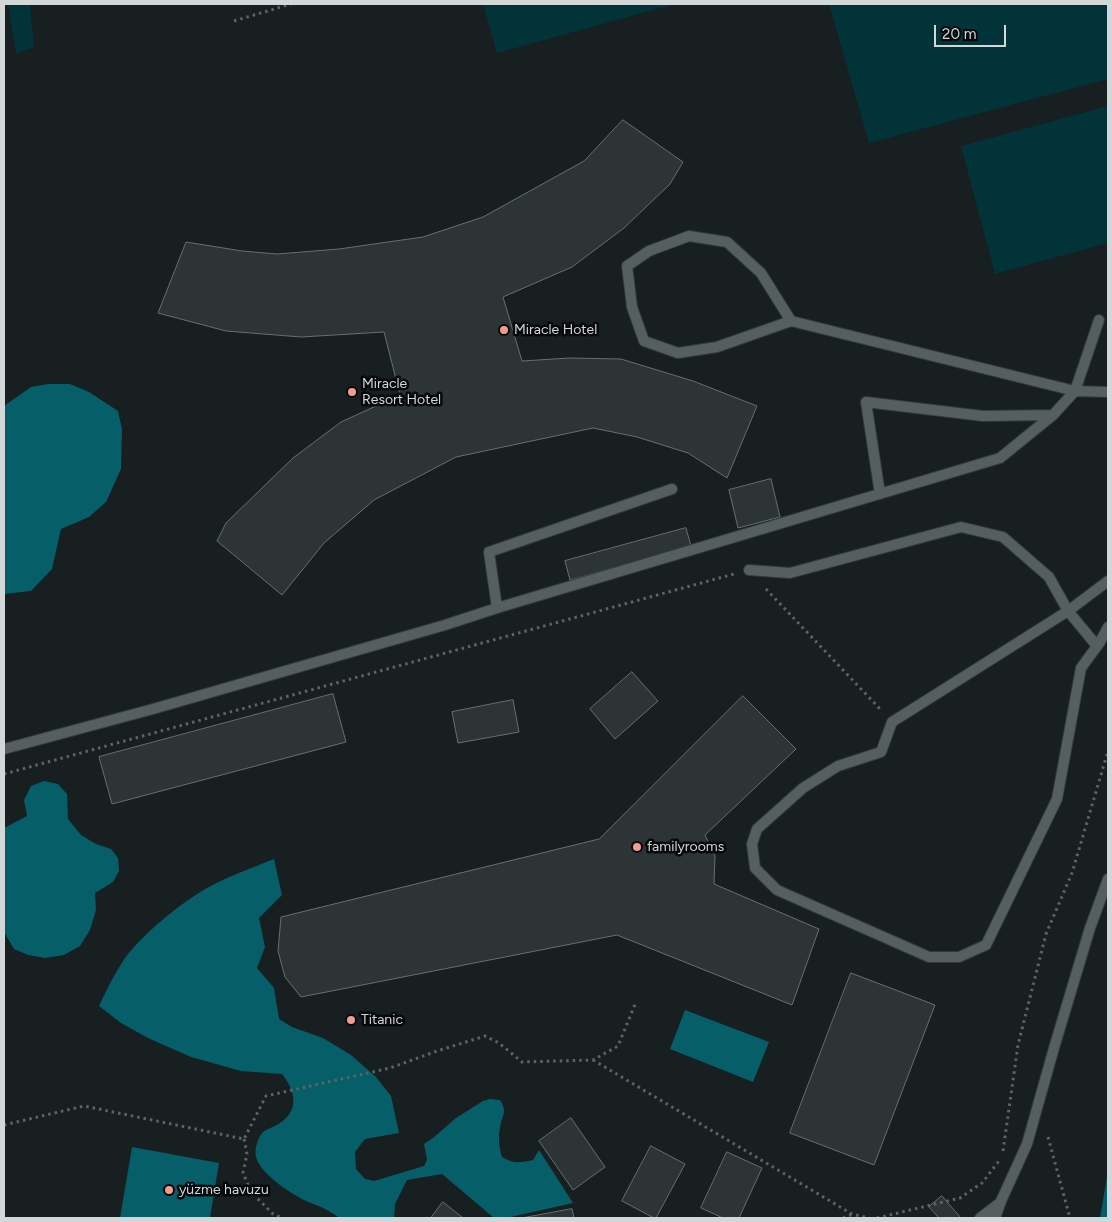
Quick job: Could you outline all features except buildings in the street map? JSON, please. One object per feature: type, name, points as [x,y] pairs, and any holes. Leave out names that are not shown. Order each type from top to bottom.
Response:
[{"type":"lane","points":[[791,321],[761,273],[727,242],[689,236],[649,251],[627,266],[632,307],[644,341],[678,353],[717,347],[791,321],[1075,391],[1108,392]]},
{"type":"lane","points":[[4,749],[153,709],[436,628],[497,608],[1000,458],[1053,415],[1075,391],[1100,320]]},
{"type":"lane","points":[[880,494],[866,402],[983,416],[1053,415]]},
{"type":"lane","points":[[497,608],[489,552],[672,489]]},
{"type":"lane","points":[[749,570],[790,573],[961,527],[1003,538],[1049,577],[1068,611],[1097,646]]},
{"type":"lane","points":[[1108,581],[1068,611],[892,722],[881,752],[838,766],[803,788],[757,829],[752,844],[755,868],[777,890],[929,957],[960,957],[986,945],[1057,799],[1081,668],[1108,627]]},
{"type":"lane","points":[[995,1218],[1027,1144],[1090,928],[1108,879]]},
{"type":"lane","points":[[980,1218],[1001,1201]]},
{"type":"path","points":[[234,20],[291,4]]},
{"type":"path","points":[[4,774],[749,570],[892,722]]},
{"type":"path","points":[[877,1218],[960,1198],[982,1183],[1003,1155],[1018,1045],[1046,934],[1072,873],[1108,751]]},
{"type":"path","points":[[282,1218],[273,1214],[251,1192],[242,1173],[247,1154],[244,1139],[266,1096],[390,1068],[486,1036],[499,1043],[522,1062],[593,1060],[618,1046],[636,1002]]},
{"type":"path","points":[[593,1060],[852,1214],[869,1218]]},
{"type":"path","points":[[4,1124],[84,1106],[244,1139]]},
{"type":"path","points":[[1046,1132],[1070,1218]]},
{"type":"path","points":[[843,1218],[852,1214]]},
{"type":"shaded area","points":[[8,4],[30,4],[34,47],[16,54]]},
{"type":"shaded area","points":[[483,4],[675,4],[497,53]]},
{"type":"shaded area","points":[[829,4],[1108,4],[1108,79],[869,143]]},
{"type":"shaded area","points":[[1108,106],[1108,243],[995,274],[961,146]]},
{"type":"shaded area","points":[[48,384],[70,384],[89,392],[118,411],[122,429],[121,469],[106,502],[89,517],[61,529],[52,569],[31,591],[4,594],[4,406],[31,387]]},
{"type":"shaded area","points":[[44,781],[58,784],[67,794],[68,819],[81,835],[96,844],[111,849],[118,858],[119,871],[113,882],[95,893],[96,910],[90,930],[80,946],[64,955],[45,958],[28,955],[14,949],[4,932],[4,828],[27,816],[24,800],[31,786]]},
{"type":"shaded area","points":[[274,859],[282,895],[259,918],[265,947],[257,968],[274,988],[279,1019],[292,1027],[323,1038],[351,1055],[376,1077],[391,1096],[399,1133],[365,1139],[355,1152],[356,1169],[365,1179],[374,1181],[424,1166],[427,1160],[424,1144],[456,1118],[483,1101],[490,1099],[500,1100],[504,1111],[499,1135],[502,1157],[513,1162],[528,1161],[533,1160],[539,1150],[573,1203],[506,1218],[494,1218],[442,1174],[407,1180],[395,1204],[394,1218],[338,1218],[322,1207],[300,1198],[279,1185],[258,1163],[256,1147],[261,1134],[286,1118],[293,1106],[290,1087],[282,1074],[241,1071],[191,1057],[148,1038],[121,1023],[99,1006],[125,958],[142,938],[163,920],[185,902],[207,888]]},
{"type":"shaded area","points":[[685,1010],[769,1042],[753,1082],[670,1049]]},
{"type":"shaded area","name":"yüzme havuzu","points":[[132,1147],[219,1163],[210,1218],[120,1218]]},
{"type":"shaded area","points":[[1108,1171],[1108,1218],[1100,1218],[1107,1177]]},
{"type":"place","name":"Miracle Hotel","points":[[504,330]]},
{"type":"place","name":"Miracle Resort Hotel","points":[[352,392]]},
{"type":"place","name":"familyrooms","points":[[637,847]]},
{"type":"place","name":"Titanic","points":[[351,1020]]},
{"type":"place","name":"yüzme havuzu","points":[[169,1190]]}]
